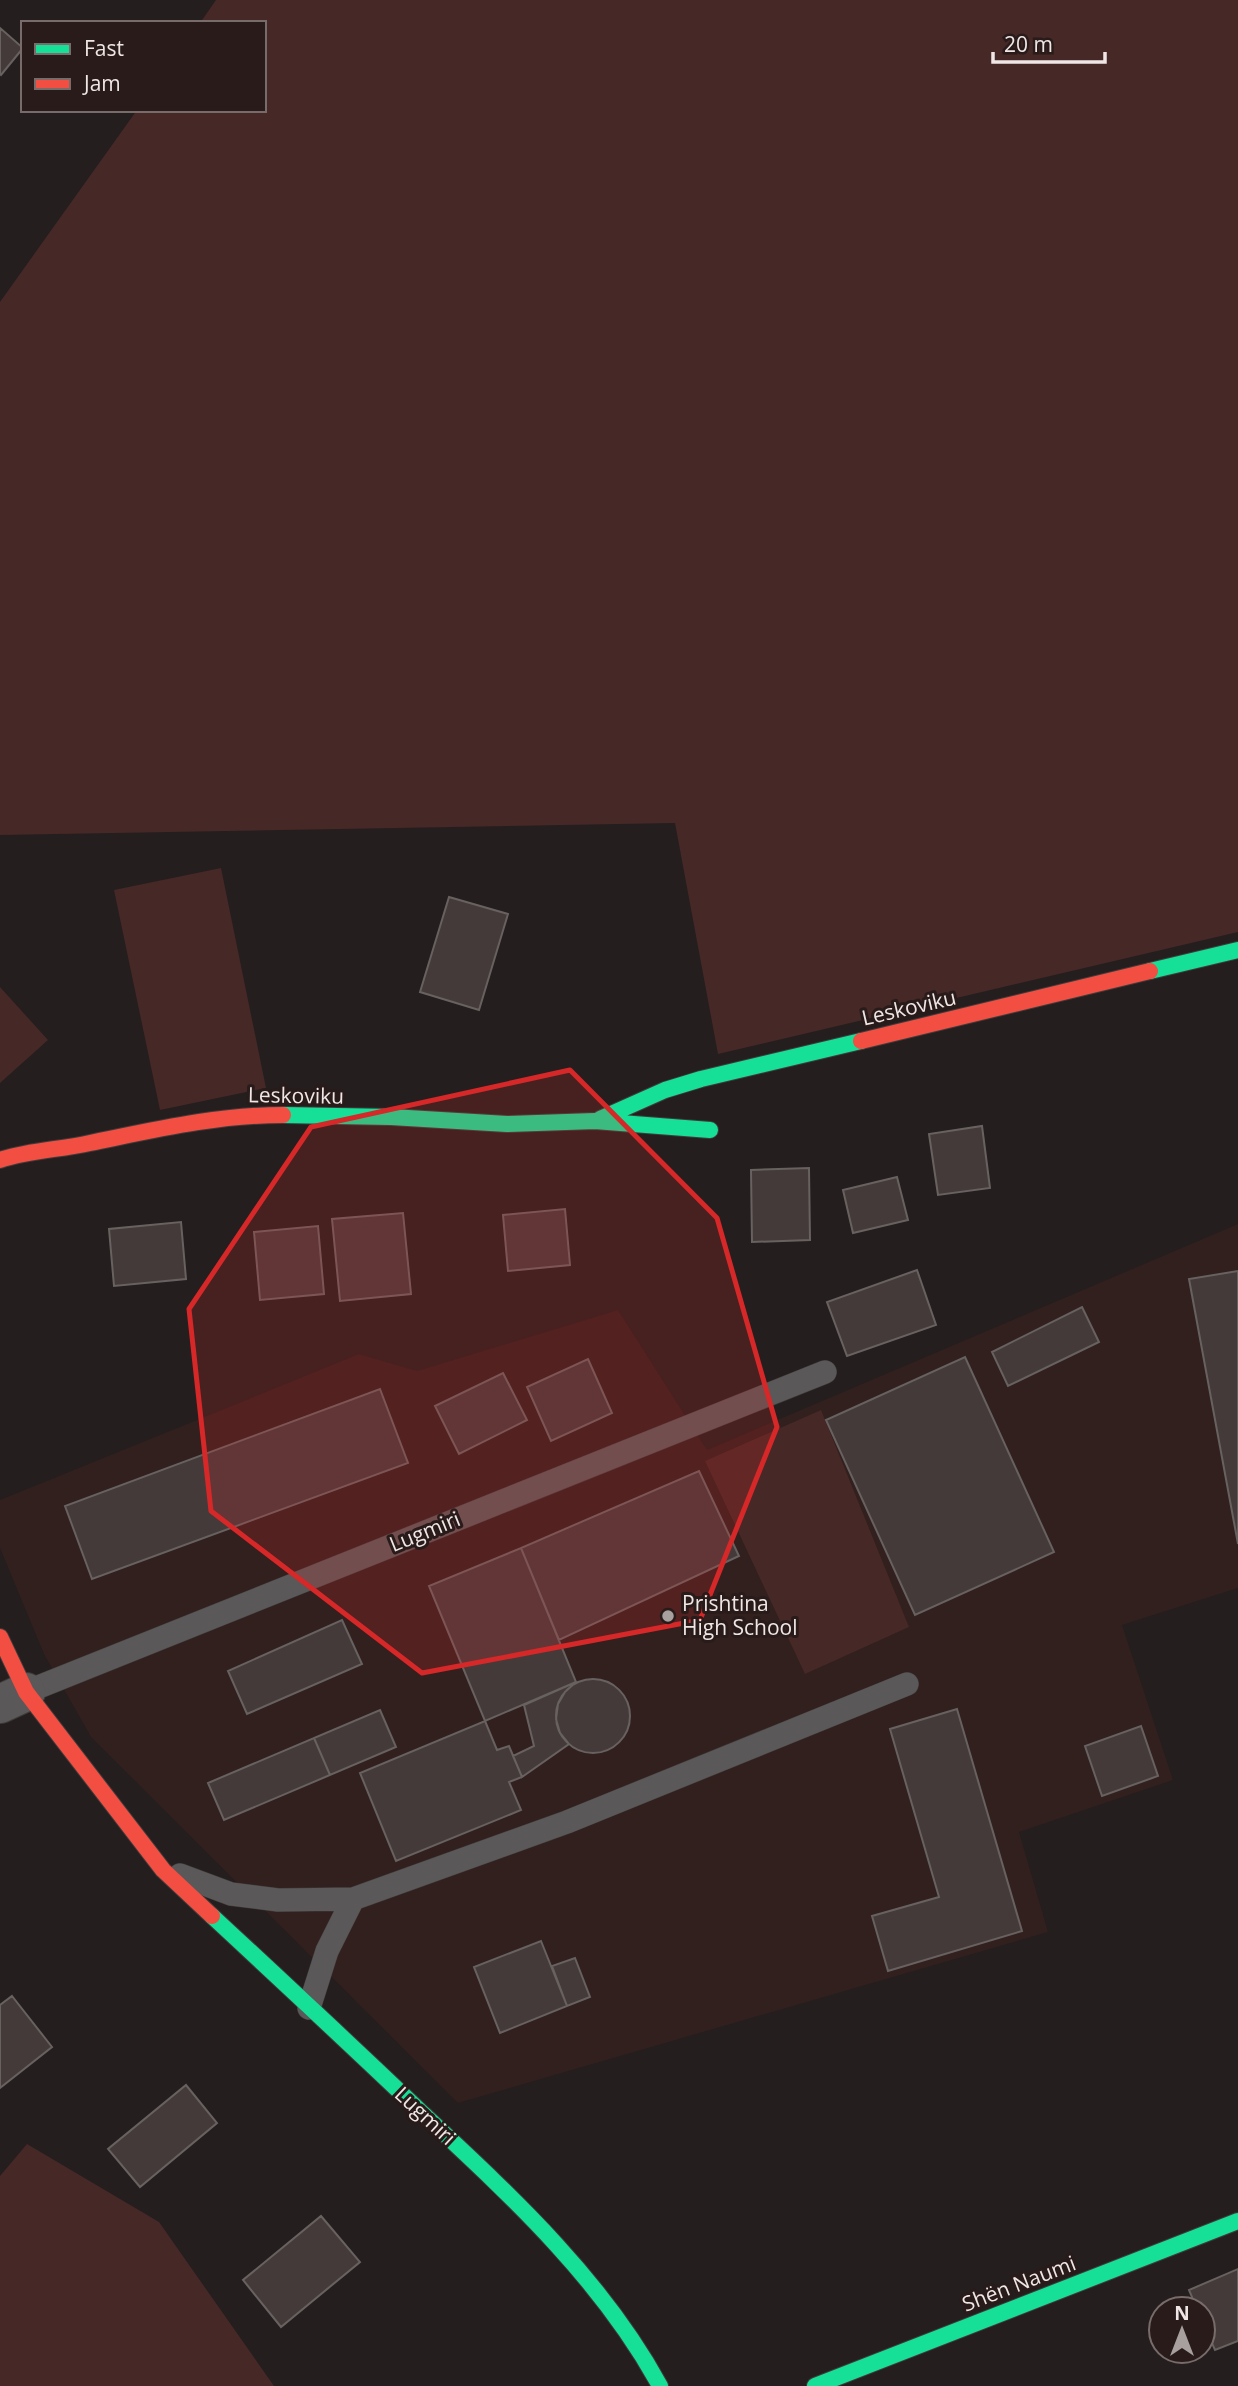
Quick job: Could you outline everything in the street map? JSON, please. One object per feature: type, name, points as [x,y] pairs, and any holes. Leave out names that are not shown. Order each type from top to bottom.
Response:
[{"type":"street","name":"Leskoviku","points":[[595,1121],[665,1090],[701,1079],[1238,950]]},
{"type":"street","name":"Leskoviku","points":[[0,1160],[26,1151],[87,1144],[156,1128],[248,1115],[391,1117],[507,1125],[595,1121],[710,1130]]},
{"type":"street","name":"Lugmiri","points":[[0,1637],[13,1698],[163,1870],[503,2188],[558,2245],[596,2290],[642,2353],[660,2386]]},
{"type":"street","name":"Shën Naumi","points":[[816,2386],[1238,2221]]},
{"type":"lane","name":"Lugmiri","points":[[13,1698],[825,1372]]},
{"type":"lane","points":[[163,1870],[231,1894],[278,1900],[353,1899],[567,1822],[907,1684]]},
{"type":"lane","points":[[309,2008],[331,1940],[353,1899]]},
{"type":"highlighted area","points":[[570,1070],[717,1218],[777,1427],[700,1620],[422,1673],[211,1511],[189,1309],[311,1127]]},
{"type":"shaded area","points":[[216,0],[1238,0],[1238,932],[718,1054],[675,823],[0,835],[0,302],[136,112],[266,112],[266,21],[201,21]]},
{"type":"shaded area","points":[[221,868],[266,1088],[160,1110],[114,890]]},
{"type":"shaded area","points":[[0,987],[48,1040],[0,1083]]},
{"type":"shaded area","points":[[1238,1224],[1238,1588],[1122,1625],[1173,1780],[1019,1832],[1048,1932],[458,2103],[91,1737],[44,1654],[0,1548],[0,1500],[359,1354],[417,1371],[618,1310],[707,1450]]},
{"type":"shaded area","points":[[821,1410],[909,1627],[805,1674],[705,1461]]},
{"type":"shaded area","points":[[27,2144],[159,2222],[274,2386],[0,2386],[0,2176]]},
{"type":"building","points":[[0,28],[21,46],[21,50],[0,74]]},
{"type":"building","points":[[449,897],[508,914],[479,1010],[420,992]]},
{"type":"building","points":[[982,1126],[990,1188],[938,1195],[929,1134]]},
{"type":"building","points":[[809,1168],[810,1240],[752,1242],[751,1170]]},
{"type":"building","points":[[897,1177],[908,1220],[853,1233],[843,1190]]},
{"type":"building","points":[[565,1209],[570,1265],[508,1271],[503,1215]]},
{"type":"building","points":[[403,1213],[411,1294],[340,1301],[332,1219]]},
{"type":"building","points":[[181,1222],[186,1279],[114,1286],[109,1229]]},
{"type":"building","points":[[318,1226],[324,1294],[260,1300],[254,1232]]},
{"type":"building","points":[[917,1270],[936,1325],[847,1356],[827,1302]]},
{"type":"building","points":[[1238,1271],[1238,1544],[1189,1279]]},
{"type":"building","points":[[1082,1307],[1099,1342],[1008,1386],[992,1352]]},
{"type":"building","points":[[965,1357],[1054,1552],[915,1615],[826,1420]]},
{"type":"building","points":[[588,1359],[612,1413],[551,1441],[527,1387]]},
{"type":"building","points":[[503,1373],[527,1420],[459,1454],[435,1406]]},
{"type":"building","points":[[380,1389],[408,1463],[92,1579],[65,1506]]},
{"type":"building","points":[[699,1471],[739,1556],[559,1640],[521,1548]]},
{"type":"building","points":[[521,1548],[576,1682],[485,1721],[429,1586]]},
{"type":"building","points":[[342,1620],[362,1664],[247,1714],[228,1671]]},
{"type":"building","points":[[593,1679],[607,1682],[619,1690],[627,1702],[630,1716],[627,1730],[619,1742],[607,1750],[593,1753],[579,1750],[567,1742],[559,1730],[556,1716],[559,1702],[567,1690],[579,1682]]},
{"type":"building","points":[[576,1682],[565,1692],[558,1704],[556,1719],[560,1733],[569,1744],[522,1777],[513,1756],[534,1746],[524,1705]]},
{"type":"building","points":[[957,1709],[1022,1931],[888,1971],[872,1916],[939,1897],[890,1729]]},
{"type":"building","points":[[380,1710],[396,1747],[330,1775],[314,1738]]},
{"type":"building","points":[[485,1721],[497,1750],[509,1746],[522,1777],[509,1782],[521,1810],[396,1861],[360,1773]]},
{"type":"building","points":[[1141,1726],[1158,1776],[1102,1796],[1085,1746]]},
{"type":"building","points":[[314,1738],[330,1775],[224,1820],[208,1783]]},
{"type":"building","points":[[541,1941],[567,2006],[500,2033],[474,1967]]},
{"type":"building","points":[[575,1958],[590,1997],[567,2006],[552,1966]]},
{"type":"building","points":[[12,1996],[52,2047],[0,2088],[0,2005]]},
{"type":"building","points":[[186,2085],[217,2123],[140,2187],[108,2149]]},
{"type":"building","points":[[321,2216],[360,2262],[281,2327],[243,2280]]},
{"type":"building","points":[[1238,2269],[1238,2341],[1217,2349],[1217,2295],[1191,2295],[1189,2290]]},
{"type":"traffic: fast","points":[[1150,971],[1238,950]]},
{"type":"traffic: fast","points":[[600,1119],[665,1090],[701,1079],[861,1041]]},
{"type":"traffic: fast","points":[[283,1115],[391,1117],[507,1124],[595,1121],[710,1130]]},
{"type":"traffic: fast","points":[[212,1916],[488,2175],[552,2240],[610,2309],[660,2386]]},
{"type":"traffic: fast","points":[[815,2386],[1238,2221]]},
{"type":"traffic: jam","points":[[861,1041],[1150,971]]},
{"type":"traffic: jam","points":[[0,1160],[186,1124],[283,1115]]},
{"type":"traffic: jam","points":[[0,1637],[26,1692],[163,1870],[212,1916]]},
{"type":"place","name":"Prishtina High School","points":[[668,1616]]}]
